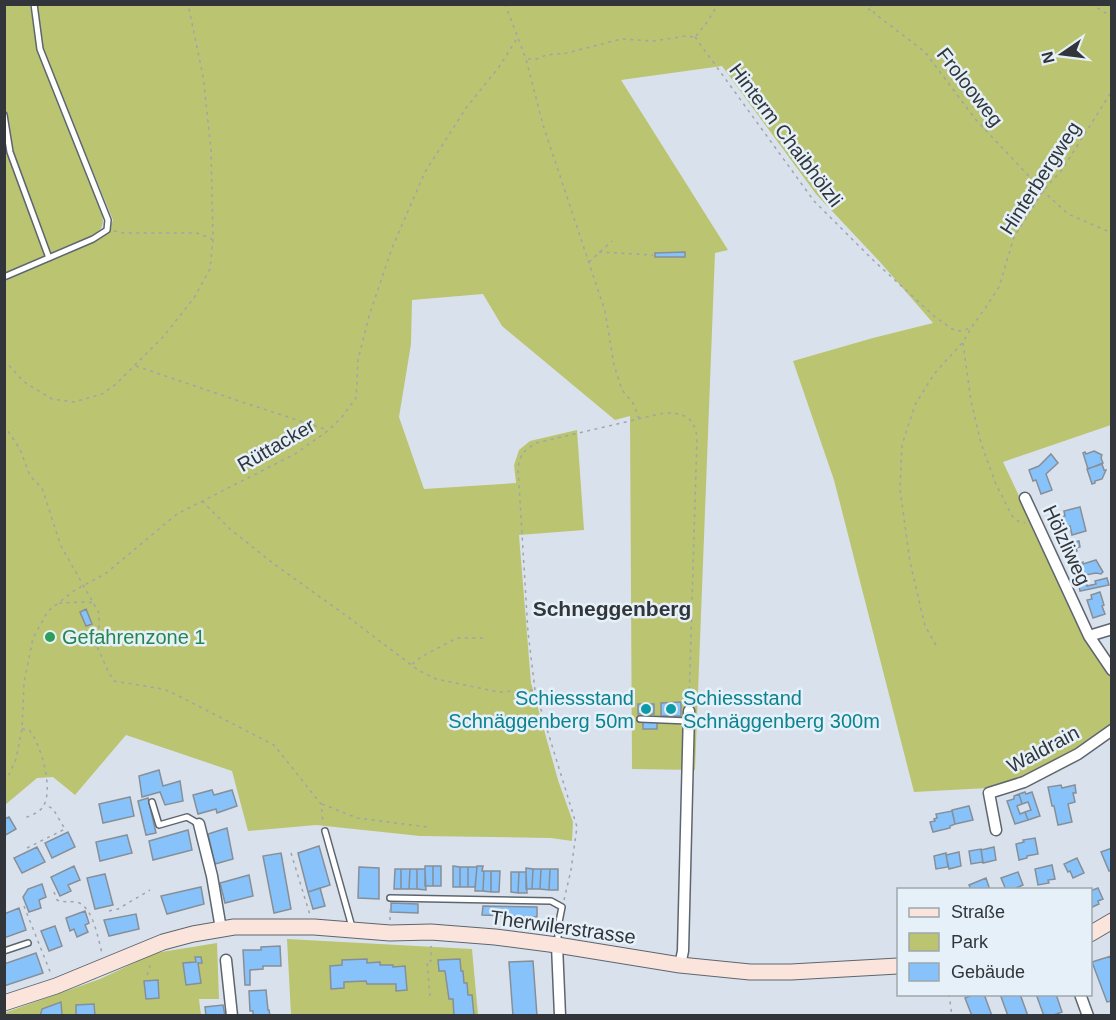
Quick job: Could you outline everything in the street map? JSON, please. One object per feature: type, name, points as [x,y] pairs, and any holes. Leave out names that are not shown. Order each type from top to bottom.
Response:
[{"type":"main road","points":[[1092,933],[1112,921]]},
{"type":"main road","name":"Therwilerstrasse","points":[[4,1003],[56,986],[163,942],[234,927],[314,927],[352,931],[431,932],[495,937],[680,965],[750,972],[897,966]]},
{"type":"street","name":"Hölzliweg","points":[[1025,498],[1089,636],[1112,670]]},
{"type":"street","points":[[1089,636],[1112,629]]},
{"type":"street","points":[[680,965],[688,716]]},
{"type":"street","name":"Waldrain","points":[[996,830],[989,793],[1024,782],[1078,754],[1112,730]]},
{"type":"street","points":[[199,824],[212,876],[221,929]]},
{"type":"street","points":[[558,945],[560,1016]]},
{"type":"street","points":[[226,960],[232,1016]]},
{"type":"street","points":[[1081,996],[1088,1016]]},
{"type":"lane","points":[[4,277],[93,239],[107,230],[108,220],[40,49],[33,4]]},
{"type":"lane","points":[[4,115],[10,152],[49,258]]},
{"type":"lane","points":[[640,719],[688,716]]},
{"type":"lane","points":[[152,802],[159,825],[188,817],[199,824]]},
{"type":"lane","points":[[325,831],[352,931]]},
{"type":"lane","points":[[390,898],[551,901],[562,907],[558,927],[558,945]]},
{"type":"lane","points":[[4,951],[28,943]]},
{"type":"path","points":[[4,360],[24,382],[52,399],[74,402],[102,394],[116,384],[163,337],[194,298],[210,269],[213,239],[211,148],[203,76],[188,4]]},
{"type":"path","points":[[505,4],[526,59],[543,125],[605,311],[614,365],[622,390],[633,403],[639,418]]},
{"type":"path","points":[[526,59],[537,59],[546,55],[621,39],[654,41],[686,36],[695,37],[718,4]]},
{"type":"path","name":"Frolooweg","points":[[862,4],[925,52],[976,120],[1043,191],[1068,213],[1112,233]]},
{"type":"path","points":[[871,4],[874,13]]},
{"type":"path","points":[[1090,4],[1112,17]]},
{"type":"path","name":"Rüttacker","points":[[4,781],[16,759],[22,729],[24,683],[33,638],[48,611],[75,590],[105,574],[177,514],[295,453],[329,430],[356,398],[358,360],[369,316],[392,248],[425,172],[466,108],[499,67],[518,37]]},
{"type":"path","name":"Hinterm Chaibhölzli","points":[[695,37],[814,201],[934,316],[951,329],[961,331],[971,328]]},
{"type":"path","name":"Hinterbergweg","points":[[936,645],[925,626],[910,562],[900,489],[902,445],[915,405],[934,374],[963,342],[999,287],[1014,237],[1043,191],[1061,171],[1112,91]]},
{"type":"path","points":[[107,230],[124,233],[197,233],[213,239]]},
{"type":"path","points":[[589,262],[612,241]]},
{"type":"path","points":[[599,252],[654,255]]},
{"type":"path","points":[[963,342],[971,402],[981,443],[995,482],[1012,516],[1018,521],[1039,527]]},
{"type":"path","points":[[134,366],[329,430]]},
{"type":"path","points":[[562,907],[571,870],[577,827],[535,690],[528,632],[518,468],[521,455],[527,448],[536,443],[664,413],[686,416],[696,428],[688,716]]},
{"type":"path","points":[[4,425],[20,449],[30,477],[42,488],[60,546],[99,613],[96,644],[114,681],[171,692],[274,745],[321,804],[325,831]]},
{"type":"path","points":[[201,501],[230,529],[274,564],[348,616],[418,670],[436,679],[499,692],[535,690]]},
{"type":"path","points":[[58,603],[93,603]]},
{"type":"path","points":[[412,664],[457,638],[486,638]]},
{"type":"path","points":[[22,729],[29,730],[34,735],[44,767],[48,793],[41,810],[25,818]]},
{"type":"path","points":[[27,848],[65,829],[52,809],[44,804]]},
{"type":"path","points":[[321,804],[357,818],[427,827]]},
{"type":"path","points":[[291,853],[314,927]]},
{"type":"path","points":[[109,911],[118,909],[150,890]]},
{"type":"path","points":[[54,892],[57,900],[61,902],[78,902],[87,908],[106,965]]},
{"type":"path","points":[[390,898],[390,933]]},
{"type":"path","points":[[24,906],[56,986]]},
{"type":"path","points":[[430,996],[427,961],[430,961],[431,932]]},
{"type":"path","points":[[949,996],[952,1016]]},
{"type":"green space","points":[[4,5],[30,5],[37,50],[102,212],[103,220],[102,227],[91,236],[5,274]]},
{"type":"green space","points":[[35,5],[1111,5],[1111,425],[1003,462],[1085,635],[1111,676],[1111,724],[1074,749],[1022,777],[988,788],[914,792],[834,480],[793,361],[933,323],[816,194],[722,66],[621,80],[728,250],[715,253],[695,770],[632,769],[630,416],[615,420],[502,326],[483,294],[412,300],[411,344],[399,417],[424,489],[516,483],[514,465],[519,450],[530,441],[577,430],[584,530],[519,535],[531,683],[558,780],[573,822],[572,841],[551,838],[420,836],[316,825],[248,831],[232,771],[126,735],[75,795],[53,777],[37,778],[5,805],[5,281],[106,235],[113,220],[41,46]]},
{"type":"green space","points":[[287,939],[472,949],[478,1015],[291,1015]]},
{"type":"green space","points":[[217,943],[219,999],[199,999],[201,1015],[5,1016],[4,1013],[100,979],[155,953]]},
{"type":"building","points":[[685,252],[685,257],[655,257],[655,253]]},
{"type":"building","points":[[1094,451],[1102,455],[1103,463],[1088,469],[1083,453]]},
{"type":"building","points":[[1051,454],[1058,463],[1046,474],[1052,490],[1041,494],[1029,470],[1039,466]]},
{"type":"building","points":[[1102,464],[1106,470],[1102,479],[1092,484],[1087,469]]},
{"type":"building","points":[[1080,507],[1086,531],[1072,535],[1070,526],[1056,530],[1053,519],[1065,516],[1064,511]]},
{"type":"building","points":[[1079,541],[1080,547],[1076,548],[1077,551],[1065,554],[1062,545]]},
{"type":"building","points":[[1096,560],[1103,572],[1085,575],[1087,586],[1107,578],[1109,585],[1080,591],[1070,564],[1083,562],[1083,564]]},
{"type":"building","points":[[1100,592],[1105,614],[1093,618],[1087,600],[1092,599],[1091,595]]},
{"type":"building","points":[[86,609],[92,624],[86,626],[80,612]]},
{"type":"building","name":"Schiessstand Schnäggenberg 300m","points":[[681,702],[681,716],[661,716],[661,703]]},
{"type":"building","name":"Schiessstand Schnäggenberg 50m","points":[[638,704],[654,704],[654,714],[638,714]]},
{"type":"building","points":[[515,716],[516,730],[506,730],[505,717]]},
{"type":"building","points":[[643,721],[657,721],[657,729],[643,729]]},
{"type":"building","points":[[159,770],[163,786],[180,781],[183,801],[165,805],[160,792],[142,797],[139,776]]},
{"type":"building","points":[[1061,785],[1062,788],[1075,785],[1076,793],[1073,793],[1075,802],[1068,804],[1072,822],[1058,825],[1048,787]]},
{"type":"building","points":[[212,790],[214,795],[232,790],[237,806],[217,813],[216,809],[198,814],[193,795]]},
{"type":"building","points":[[1025,792],[1026,794],[1032,792],[1040,816],[1028,820],[1025,812],[1031,810],[1028,802],[1022,804],[1019,794]]},
{"type":"building","points":[[1019,794],[1022,804],[1017,806],[1020,814],[1025,812],[1028,820],[1015,824],[1007,801]]},
{"type":"building","points":[[130,797],[134,816],[103,823],[99,804]]},
{"type":"building","points":[[148,798],[156,833],[146,835],[138,801]]},
{"type":"building","points":[[969,806],[973,820],[955,824],[952,810]]},
{"type":"building","points":[[952,811],[955,824],[950,828],[933,832],[930,822],[935,821],[936,814]]},
{"type":"building","points":[[9,817],[16,829],[4,836],[4,819]]},
{"type":"building","points":[[227,828],[233,859],[215,864],[208,834]]},
{"type":"building","points":[[188,830],[192,850],[153,860],[149,841]]},
{"type":"building","points":[[68,832],[75,847],[52,858],[45,843]]},
{"type":"building","points":[[127,835],[132,853],[100,861],[96,842]]},
{"type":"building","points":[[1035,838],[1038,854],[1019,860],[1016,844]]},
{"type":"building","points":[[319,846],[330,885],[308,892],[298,853]]},
{"type":"building","points":[[37,847],[45,862],[22,873],[14,858]]},
{"type":"building","points":[[994,847],[996,860],[983,863],[981,850]]},
{"type":"building","points":[[1112,848],[1112,870],[1109,871],[1101,852]]},
{"type":"building","points":[[981,849],[983,862],[971,864],[969,851]]},
{"type":"building","points":[[959,852],[961,866],[949,869],[946,855]]},
{"type":"building","points":[[281,853],[291,909],[274,913],[263,856]]},
{"type":"building","points":[[946,853],[948,867],[936,869],[934,856]]},
{"type":"building","points":[[1077,858],[1084,873],[1073,878],[1064,864]]},
{"type":"building","points":[[1052,865],[1055,879],[1038,885],[1035,869]]},
{"type":"building","points":[[74,866],[80,880],[68,885],[71,891],[60,896],[51,877]]},
{"type":"building","points":[[425,866],[433,866],[433,886],[425,886]]},
{"type":"building","points":[[433,866],[441,866],[441,886],[433,886]]},
{"type":"building","points":[[453,866],[460,867],[460,887],[453,887]]},
{"type":"building","points":[[477,866],[483,866],[483,891],[475,891]]},
{"type":"building","points":[[359,867],[379,868],[379,899],[358,898]]},
{"type":"building","points":[[460,867],[468,867],[468,887],[460,887]]},
{"type":"building","points":[[468,867],[477,867],[475,887],[468,887]]},
{"type":"building","points":[[526,868],[533,869],[532,889],[526,889]]},
{"type":"building","points":[[395,869],[401,869],[401,889],[394,889]]},
{"type":"building","points":[[401,869],[410,869],[409,889],[401,889]]},
{"type":"building","points":[[410,869],[417,869],[417,889],[409,889]]},
{"type":"building","points":[[417,869],[425,869],[426,890],[417,889]]},
{"type":"building","points":[[533,869],[541,869],[540,889],[532,889]]},
{"type":"building","points":[[541,869],[550,869],[549,890],[540,889]]},
{"type":"building","points":[[550,869],[558,869],[558,890],[549,890]]},
{"type":"building","points":[[484,871],[491,871],[491,892],[483,891]]},
{"type":"building","points":[[491,871],[500,871],[499,892],[491,892]]},
{"type":"building","points":[[511,872],[519,872],[518,893],[511,892]]},
{"type":"building","points":[[519,872],[526,872],[527,893],[518,893]]},
{"type":"building","points":[[1018,872],[1023,885],[1005,888],[1001,878]]},
{"type":"building","points":[[105,874],[113,905],[95,909],[87,878]]},
{"type":"building","points":[[249,875],[253,896],[225,903],[220,883]]},
{"type":"building","points":[[986,878],[989,888],[970,888],[969,885]]},
{"type":"building","points":[[42,884],[46,897],[39,900],[41,908],[29,912],[23,897],[28,889]]},
{"type":"building","points":[[201,887],[204,904],[167,914],[161,896]]},
{"type":"building","points":[[320,888],[325,906],[313,909],[308,892]]},
{"type":"building","points":[[1098,888],[1103,899],[1092,907],[1092,890]]},
{"type":"building","points":[[391,903],[418,904],[418,913],[391,912]]},
{"type":"building","points":[[483,906],[537,907],[537,917],[482,915]]},
{"type":"building","points":[[19,908],[26,930],[4,938],[4,914]]},
{"type":"building","points":[[85,911],[89,923],[85,925],[88,932],[77,937],[74,929],[70,931],[66,918]]},
{"type":"building","points":[[136,914],[139,929],[109,936],[104,920]]},
{"type":"building","points":[[55,926],[62,946],[49,951],[41,931]]},
{"type":"building","points":[[280,946],[281,966],[263,966],[263,969],[250,970],[250,985],[245,985],[243,950],[261,950],[261,947]]},
{"type":"building","points":[[36,953],[43,973],[4,986],[4,964]]},
{"type":"building","points":[[1111,956],[1112,1001],[1107,1002],[1092,962]]},
{"type":"building","points":[[195,957],[201,957],[202,963],[198,963],[201,983],[186,985],[183,963],[196,962]]},
{"type":"building","points":[[367,959],[367,963],[380,962],[380,965],[405,966],[407,990],[396,991],[396,984],[367,984],[366,981],[344,982],[344,988],[331,989],[330,966],[342,965],[342,960]]},
{"type":"building","points":[[460,959],[468,995],[472,995],[474,1016],[454,1016],[453,999],[449,999],[445,971],[439,971],[438,960]]},
{"type":"building","points":[[533,961],[537,1016],[513,1016],[509,962]]},
{"type":"building","points":[[158,980],[159,998],[146,999],[144,981]]},
{"type":"building","points":[[266,990],[270,1016],[253,1016],[253,1011],[250,1011],[249,991]]},
{"type":"building","points":[[985,996],[992,1016],[972,1016],[965,998]]},
{"type":"building","points":[[1001,996],[1021,996],[1028,1016],[1008,1016]]},
{"type":"building","points":[[1037,996],[1057,996],[1062,1012],[1044,1016]]},
{"type":"building","points":[[61,1002],[62,1016],[40,1016],[42,1009]]},
{"type":"building","points":[[94,1004],[95,1016],[76,1016],[76,1005]]},
{"type":"building","points":[[223,1005],[225,1016],[206,1016],[205,1007]]},
{"type":"place","name":"Gefahrenzone 1","points":[[50,637]]},
{"type":"place","name":"Schiessstand Schnäggenberg 50m","points":[[646,709]]},
{"type":"place","name":"Schiessstand Schnäggenberg 300m","points":[[671,709]]},
{"type":"district","name":"Schneggenberg","points":[[612,608]]}]
